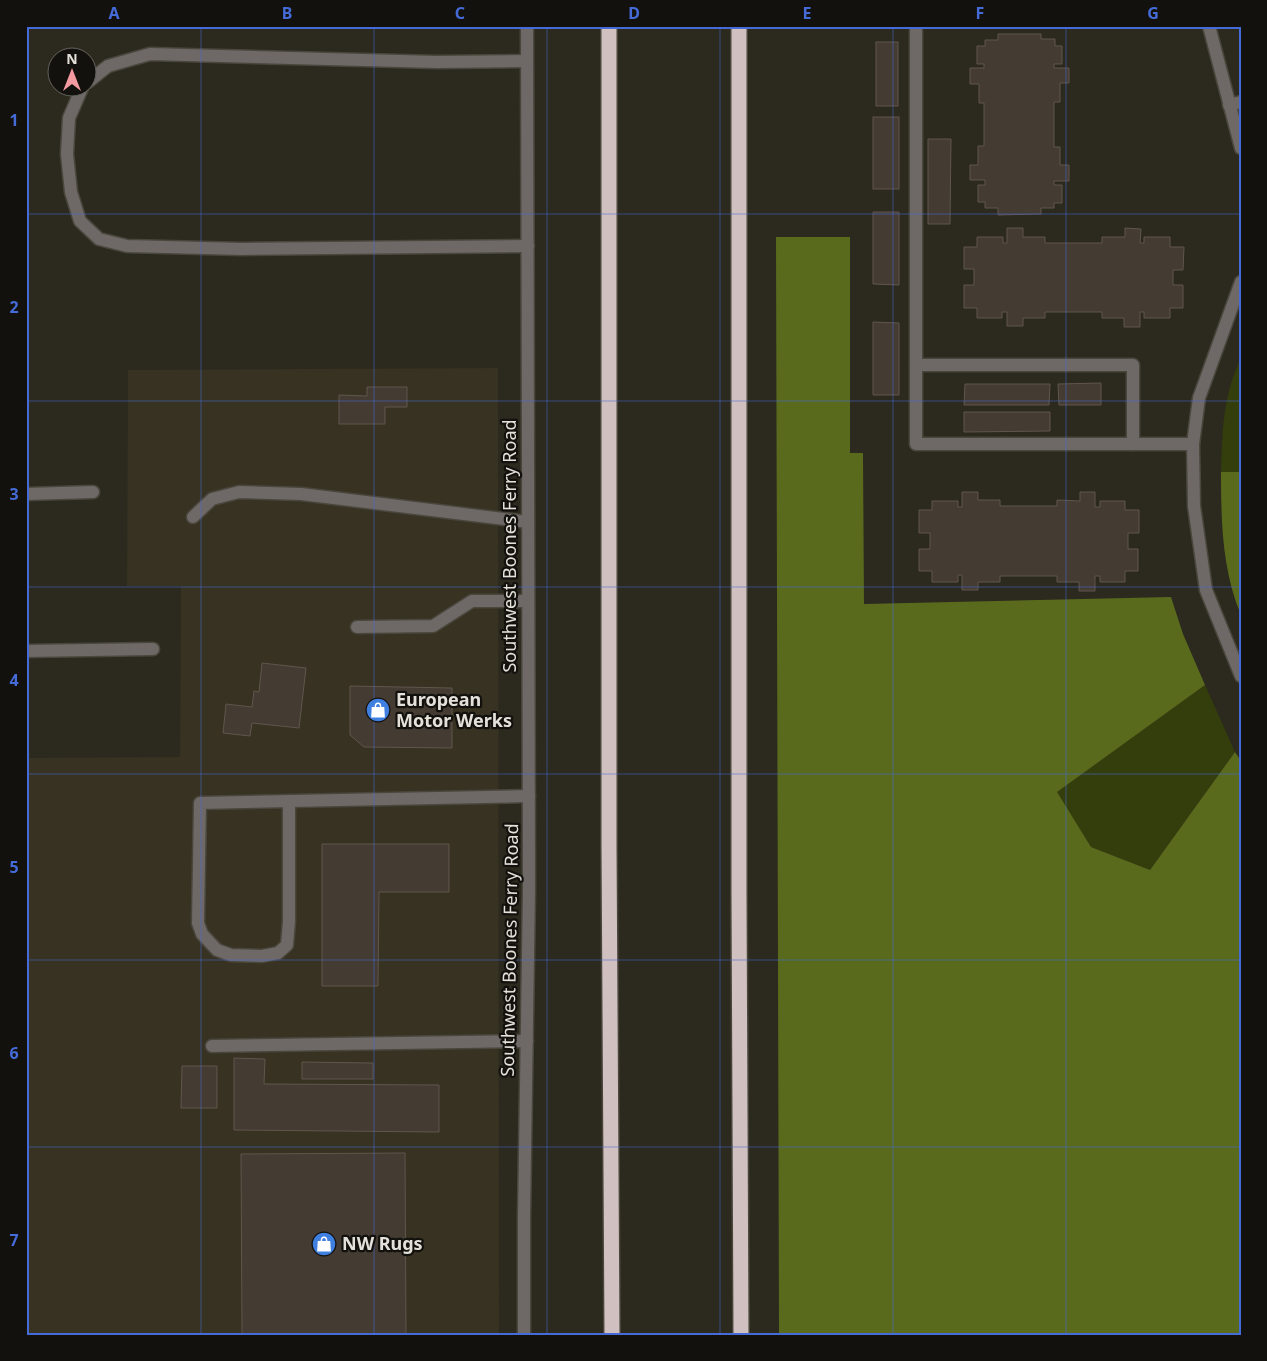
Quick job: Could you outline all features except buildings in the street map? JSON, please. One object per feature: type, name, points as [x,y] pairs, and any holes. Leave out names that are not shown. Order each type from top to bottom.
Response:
[{"type":"highway","points":[[609,26],[609,855],[612,1335]]},
{"type":"highway","points":[[739,26],[739,894],[742,1335]]},
{"type":"street","name":"Southwest Boones Ferry Road","points":[[524,1335],[529,796],[527,26]]},
{"type":"street","points":[[916,26],[916,444],[1192,444]]},
{"type":"street","points":[[1209,26],[1235,104],[1241,148]]},
{"type":"street","points":[[98,74],[108,66],[150,54],[436,62],[526,61]]},
{"type":"street","points":[[78,98],[69,118],[67,154],[71,192],[80,221],[99,239],[127,246],[242,249],[528,246]]},
{"type":"street","points":[[1241,282],[1199,398],[1192,444],[1194,506],[1206,590],[1241,676]]},
{"type":"street","points":[[916,365],[1133,365],[1133,444]]},
{"type":"street","points":[[26,494],[93,492]]},
{"type":"street","points":[[193,517],[212,499],[239,492],[301,494],[528,522]]},
{"type":"street","points":[[357,627],[432,626],[472,601],[528,601]]},
{"type":"street","points":[[26,651],[153,648]]},
{"type":"street","points":[[289,801],[289,921],[287,945],[278,953],[262,956],[230,955],[217,950],[208,942],[198,923],[200,803],[289,801],[529,796]]},
{"type":"street","points":[[212,1046],[527,1041]]},
{"type":"shaded area","points":[[498,368],[499,1335],[26,1335],[26,758],[180,757],[181,586],[127,586],[128,370]]},
{"type":"green space","points":[[776,237],[850,237],[850,453],[863,453],[864,604],[1171,597],[1183,634],[1205,685],[1057,792],[1091,847],[1150,870],[1235,752],[1241,761],[1241,1335],[779,1335]]},
{"type":"green space","points":[[1241,358],[1241,472],[1221,472],[1223,428],[1227,400],[1230,386]]},
{"type":"green space","points":[[1221,472],[1241,472],[1241,615],[1226,563],[1221,509]]},
{"type":"green space","points":[[1205,685],[1235,752],[1150,870],[1091,847],[1056,792]]},
{"type":"place","name":"European Motor Werks","points":[[378,710]]},
{"type":"place","name":"NW Rugs","points":[[324,1244]]}]
